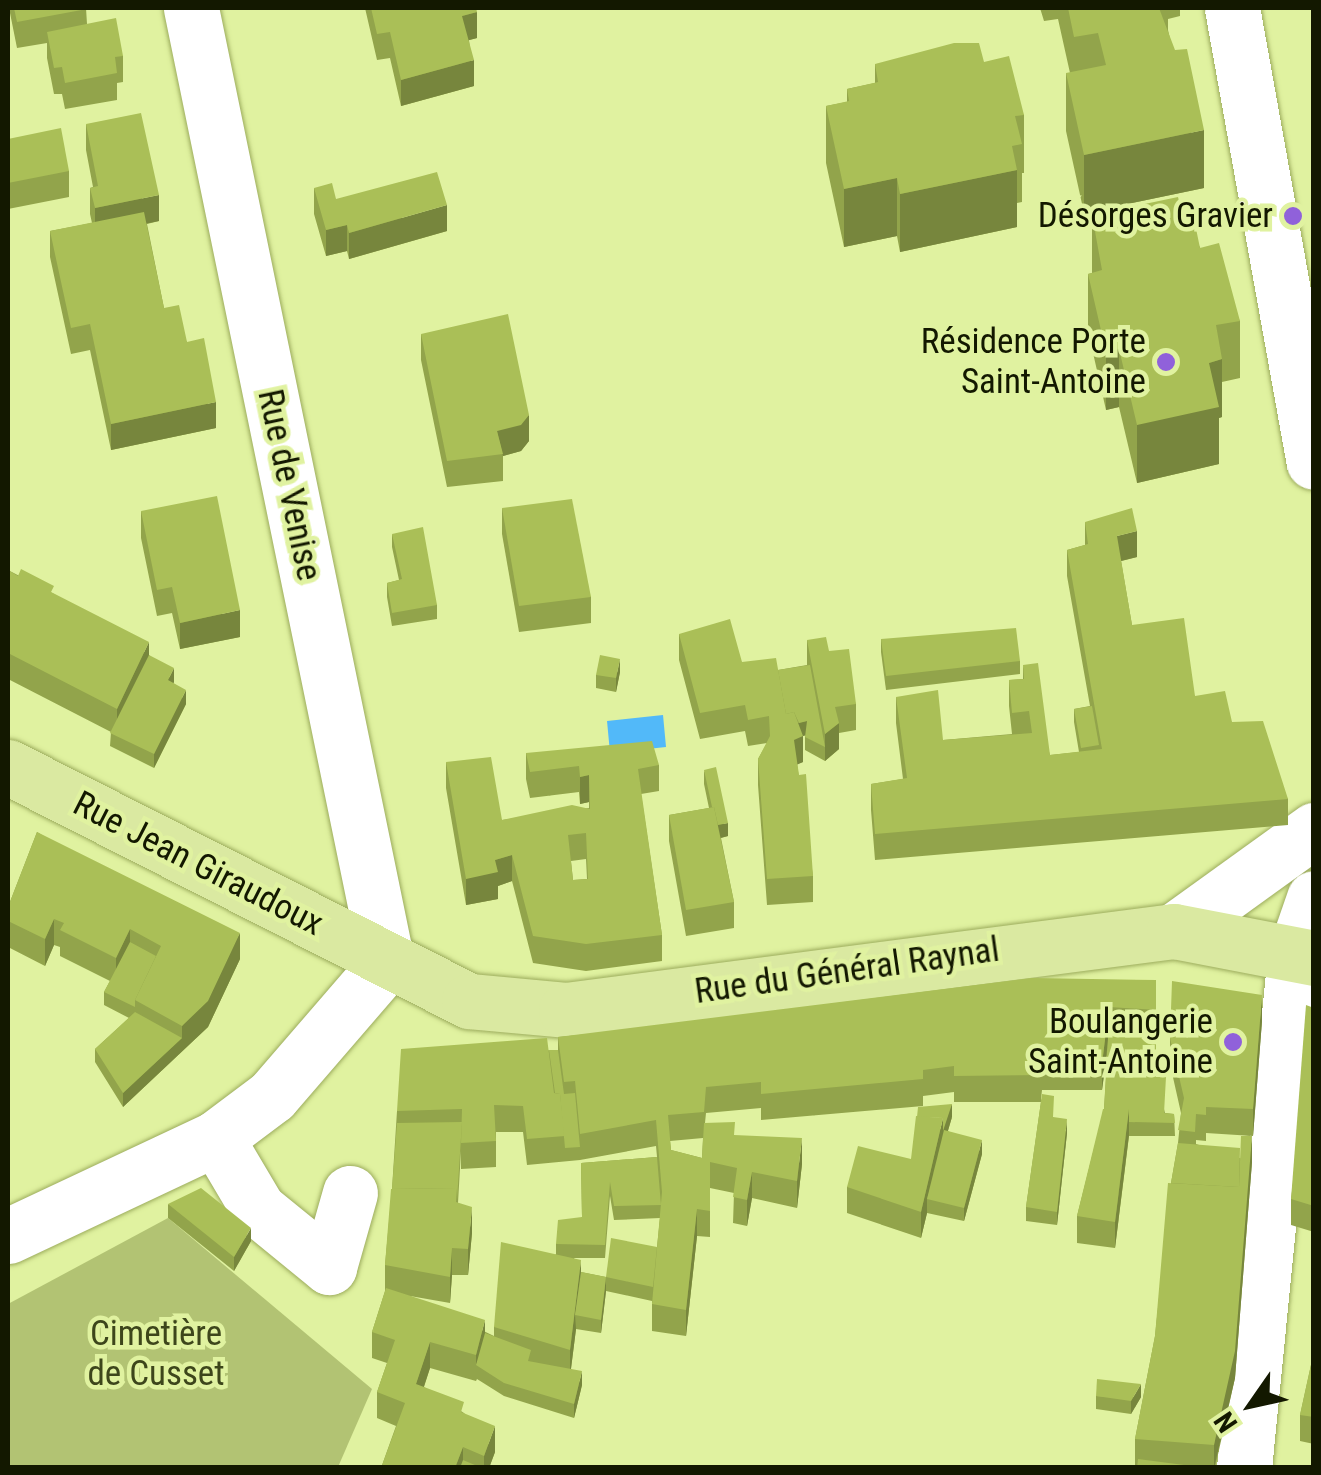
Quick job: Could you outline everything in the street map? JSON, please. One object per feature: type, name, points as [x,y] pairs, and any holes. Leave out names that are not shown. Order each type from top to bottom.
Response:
[{"type":"main road","name":"Rue Jean Giraudoux","points":[[8,768],[387,962]]},
{"type":"main road","name":"Rue du Général Raynal","points":[[387,962],[468,1001],[566,1010],[1174,931],[1304,956]]},
{"type":"street","name":"Rue de Venise","points":[[190,8],[387,962]]},
{"type":"street","points":[[1232,8],[1314,462]]},
{"type":"street","points":[[1174,931],[1314,830]]},
{"type":"street","points":[[1244,1468],[1314,898]]},
{"type":"street","points":[[8,1236],[216,1138],[272,1096],[387,962]]},
{"type":"street","points":[[216,1138],[258,1209],[329,1267],[350,1192]]},
{"type":"green space","name":"Cimetière de Cusset","points":[[168,1218],[372,1389],[338,1467],[8,1467],[8,1304]]},
{"type":"water","points":[[663,715],[666,747],[610,753],[607,721]]},
{"type":"building","points":[[14,8],[86,8],[87,9],[17,22]]},
{"type":"building","points":[[371,8],[476,8],[477,12],[462,16],[474,60],[401,80],[390,32],[377,34]]},
{"type":"building","points":[[1068,8],[1159,8],[1175,50],[1187,49],[1204,130],[1084,155],[1066,73],[1106,65],[1098,33],[1074,37]]},
{"type":"building","points":[[116,18],[123,56],[115,57],[117,73],[65,83],[62,67],[54,68],[47,32]]},
{"type":"building","points":[[954,43],[979,43],[984,62],[1009,56],[1024,115],[1015,116],[1022,144],[1012,146],[1017,170],[900,194],[897,178],[844,189],[826,106],[849,101],[847,89],[878,82],[875,64]]},
{"type":"building","points":[[141,113],[159,195],[95,208],[90,188],[98,186],[86,124]]},
{"type":"building","points":[[61,128],[69,171],[8,183],[8,139]]},
{"type":"building","points":[[437,172],[447,205],[349,233],[347,225],[326,230],[314,188],[332,183],[336,199]]},
{"type":"building","name":"Résidence Porte Saint-Antoine","points":[[1178,197],[1183,216],[1193,214],[1200,248],[1219,243],[1240,321],[1216,325],[1222,359],[1209,363],[1219,407],[1137,425],[1119,349],[1106,352],[1088,274],[1102,270],[1092,215]]},
{"type":"building","points":[[144,212],[164,308],[179,305],[187,342],[204,338],[216,402],[111,424],[90,324],[71,328],[50,231]]},
{"type":"building","points":[[508,314],[529,415],[521,425],[497,431],[503,454],[447,461],[421,334]]},
{"type":"building","points":[[217,496],[240,610],[180,623],[172,587],[157,590],[141,511]]},
{"type":"building","points":[[572,499],[591,597],[519,606],[502,508]]},
{"type":"building","points":[[1132,508],[1137,531],[1117,536],[1132,625],[1184,618],[1195,696],[1225,691],[1232,722],[1263,721],[1288,799],[875,834],[871,784],[907,778],[896,697],[938,690],[943,740],[1032,733],[1029,711],[1012,713],[1009,680],[1024,679],[1023,665],[1038,663],[1050,755],[1102,749],[1067,550],[1088,544],[1085,522]]},
{"type":"building","points":[[423,527],[437,605],[392,613],[387,583],[402,579],[392,534]]},
{"type":"building","points":[[21,569],[54,586],[51,592],[149,642],[117,709],[8,653],[8,570],[18,576]]},
{"type":"building","points":[[730,619],[742,662],[776,658],[786,714],[794,712],[803,736],[794,740],[799,775],[806,774],[813,876],[767,879],[758,759],[770,736],[769,716],[748,720],[745,705],[700,713],[679,634]]},
{"type":"building","points":[[1016,628],[1020,661],[886,676],[881,639]]},
{"type":"building","points":[[826,637],[829,651],[849,649],[856,704],[835,707],[839,723],[825,734],[807,640]]},
{"type":"building","points":[[149,655],[174,668],[168,680],[186,690],[154,754],[110,733]]},
{"type":"building","points":[[600,655],[620,659],[616,678],[596,675]]},
{"type":"building","points":[[810,665],[825,747],[805,737],[807,721],[799,723],[794,712],[786,714],[778,670]]},
{"type":"building","points":[[1092,706],[1099,745],[1081,748],[1074,709]]},
{"type":"building","points":[[652,741],[659,765],[638,769],[662,935],[586,944],[533,936],[512,855],[495,860],[498,872],[466,879],[446,762],[491,757],[502,820],[572,805],[590,809],[589,775],[580,777],[579,766],[530,772],[526,753]],"holes":[[[586,833],[588,879],[573,880],[568,835]]]},
{"type":"building","points":[[716,767],[728,823],[718,825],[704,770]]},
{"type":"building","points":[[714,807],[734,902],[686,910],[669,815]]},
{"type":"building","points":[[37,832],[240,933],[208,1001],[182,1026],[135,1000],[161,946],[130,929],[116,958],[60,930],[64,923],[54,919],[45,939],[8,921],[8,907]]},
{"type":"building","points":[[130,942],[156,956],[135,1007],[104,992]]},
{"type":"building","points":[[1032,978],[1156,980],[1156,1010],[1109,1007],[1102,1064],[1042,1064],[1041,1075],[954,1076],[954,1066],[923,1070],[923,1079],[761,1094],[761,1082],[706,1087],[704,1112],[668,1115],[671,1150],[702,1158],[704,1123],[735,1122],[734,1135],[802,1138],[797,1181],[752,1172],[747,1200],[733,1197],[737,1168],[710,1162],[710,1211],[697,1209],[686,1310],[652,1304],[662,1192],[656,1120],[580,1134],[575,1081],[564,1082],[558,1037]]},
{"type":"building","points":[[1172,981],[1262,995],[1253,1109],[1206,1107],[1206,1115],[1196,1114],[1195,1132],[1178,1130],[1184,1098],[1170,1038]]},
{"type":"building","points":[[1306,1005],[1314,1008],[1314,1206],[1291,1199]]},
{"type":"building","points":[[135,1012],[182,1038],[123,1093],[95,1049]]},
{"type":"building","points":[[1109,1020],[1156,1022],[1156,1077],[1166,1077],[1164,1113],[1174,1114],[1175,1123],[1129,1122],[1129,1109],[1104,1109]]},
{"type":"building","points":[[547,1038],[554,1093],[560,1094],[565,1136],[527,1139],[523,1106],[494,1105],[496,1141],[461,1143],[462,1109],[397,1111],[401,1049]]},
{"type":"building","points":[[549,1050],[558,1050],[564,1094],[575,1093],[580,1147],[565,1148],[560,1094],[555,1093]]},
{"type":"building","points":[[1042,1094],[1054,1096],[1053,1117],[1067,1119],[1057,1212],[1026,1207]]},
{"type":"building","points":[[952,1104],[943,1131],[943,1118],[917,1117],[918,1107]]},
{"type":"building","points":[[1103,1109],[1129,1109],[1115,1222],[1077,1216]]},
{"type":"building","points":[[916,1116],[943,1118],[921,1212],[847,1187],[858,1146],[911,1159]]},
{"type":"building","points":[[462,1122],[457,1200],[457,1188],[392,1189],[397,1123]]},
{"type":"building","points":[[944,1130],[982,1140],[964,1208],[927,1199]]},
{"type":"building","points":[[1241,1136],[1252,1136],[1235,1351],[1214,1445],[1135,1439],[1155,1336],[1168,1183],[1239,1187]]},
{"type":"building","points":[[1178,1143],[1240,1148],[1239,1187],[1171,1183]]},
{"type":"building","points":[[657,1157],[661,1205],[614,1206],[610,1182],[605,1245],[556,1244],[558,1220],[582,1217],[581,1163]]},
{"type":"building","points":[[201,1188],[251,1228],[234,1257],[168,1204]]},
{"type":"building","points":[[457,1188],[456,1202],[472,1207],[468,1249],[452,1248],[450,1277],[385,1265],[391,1189]]},
{"type":"building","points":[[611,1238],[657,1247],[653,1287],[606,1277]]},
{"type":"building","points":[[501,1242],[581,1260],[570,1350],[494,1327]]},
{"type":"building","points":[[581,1272],[606,1277],[601,1320],[575,1315]]},
{"type":"building","points":[[386,1288],[485,1320],[476,1355],[430,1342],[416,1384],[464,1402],[461,1412],[495,1426],[484,1456],[463,1447],[455,1468],[381,1468],[405,1403],[377,1392],[395,1340],[372,1332]]},
{"type":"building","points":[[485,1333],[531,1350],[528,1361],[582,1371],[574,1404],[504,1383],[476,1365]]},
{"type":"building","points":[[1314,1351],[1314,1417],[1300,1415]]},
{"type":"building","points":[[1097,1379],[1141,1384],[1131,1401],[1096,1396]]},
{"type":"building","points":[[1138,1459],[1207,1468],[1137,1468]]},
{"type":"building","points":[[463,1460],[482,1468],[460,1468]]},
{"type":"place","name":"Désorges Gravier","points":[[1293,216]]},
{"type":"place","name":"Résidence Porte Saint-Antoine","points":[[1166,362]]},
{"type":"place","name":"Boulangerie Saint-Antoine","points":[[1233,1042]]}]
